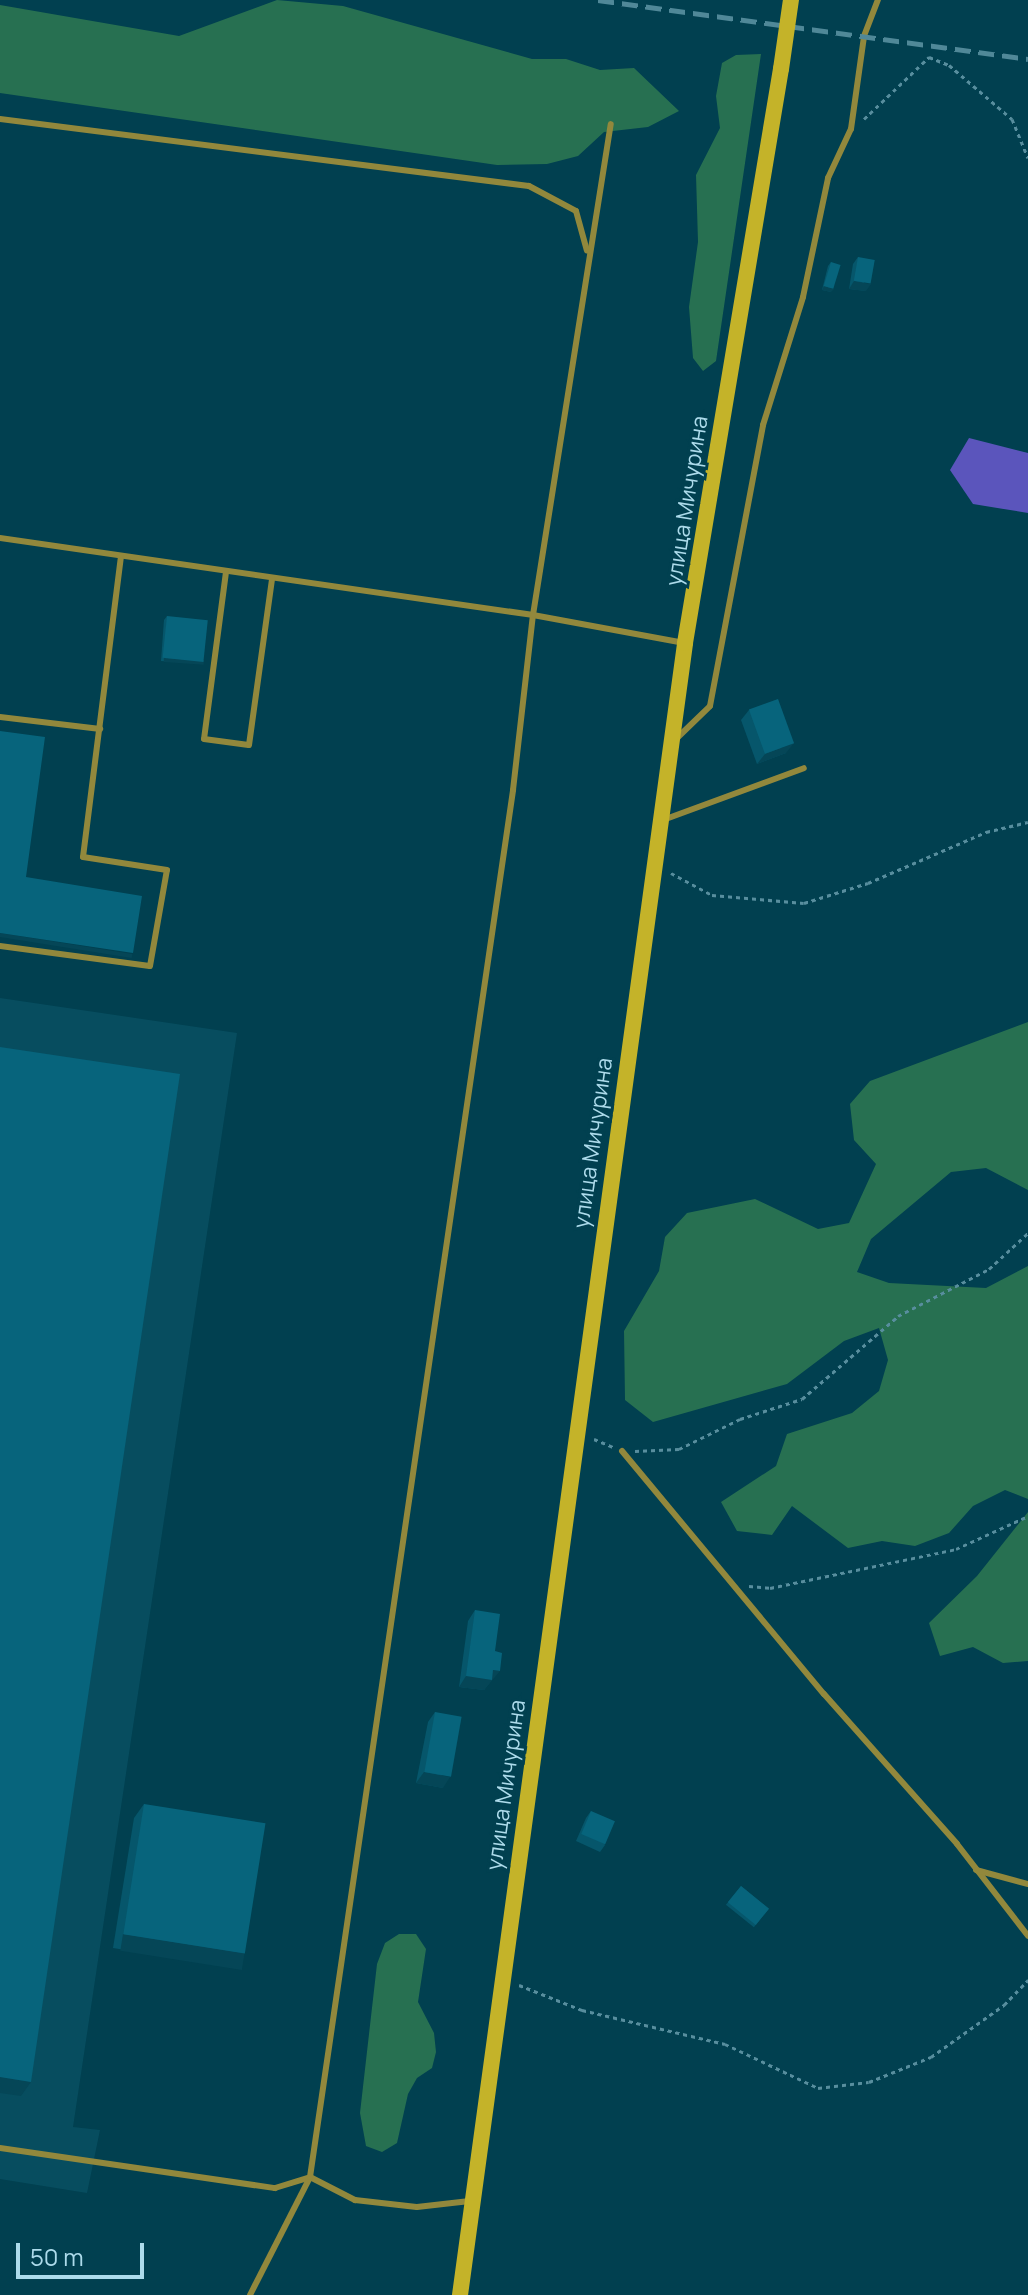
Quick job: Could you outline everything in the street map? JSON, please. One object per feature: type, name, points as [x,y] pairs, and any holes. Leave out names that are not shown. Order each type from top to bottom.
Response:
[{"type":"main road","name":"улица Мичурина","points":[[460,2295],[685,643],[791,0]]},
{"type":"lane","points":[[671,744],[710,706],[763,425],[803,297],[828,178],[847,135],[863,76],[864,36],[878,0]]},
{"type":"lane","points":[[0,119],[529,186],[576,211],[588,254]]},
{"type":"lane","points":[[250,2295],[310,2177],[513,790],[533,615],[611,124]]},
{"type":"lane","points":[[0,538],[533,615],[685,643]]},
{"type":"lane","points":[[0,946],[150,966],[167,870],[83,857],[121,556]]},
{"type":"lane","points":[[226,572],[204,739],[249,745],[272,579]]},
{"type":"lane","points":[[0,717],[100,729]]},
{"type":"lane","points":[[660,822],[804,768]]},
{"type":"lane","points":[[622,1451],[976,1870],[1028,1936]]},
{"type":"lane","points":[[976,1870],[1028,1884]]},
{"type":"lane","points":[[0,2148],[275,2188],[310,2177],[355,2200],[417,2207],[471,2201]]},
{"type":"path","points":[[847,135],[929,57],[949,65],[1012,119],[1028,158]]},
{"type":"path","points":[[654,864],[712,895],[804,903],[868,883],[986,832],[1028,822]]},
{"type":"path","points":[[576,1430],[622,1451],[679,1449],[740,1419],[802,1399],[898,1316],[989,1269],[1028,1233]]},
{"type":"path","points":[[733,1584],[770,1588],[956,1549],[1028,1516]]},
{"type":"path","points":[[502,1978],[582,2010],[725,2044],[818,2088],[869,2082],[931,2057],[1004,2005],[1028,1980]]},
{"type":"shaded area","points":[[969,438],[1028,453],[1028,513],[973,504],[950,470]]},
{"type":"shaded area","points":[[0,998],[237,1033],[73,2127],[100,2130],[87,2193],[0,2179]]},
{"type":"green space","points":[[277,0],[343,6],[532,59],[566,59],[600,70],[634,68],[679,111],[648,127],[604,132],[578,156],[547,164],[497,165],[0,93],[0,5],[179,36]]},
{"type":"green space","points":[[761,54],[716,361],[703,371],[693,358],[689,307],[698,242],[696,175],[720,128],[716,96],[722,63],[736,55]]},
{"type":"green space","points":[[1028,1022],[1028,1190],[986,1168],[951,1172],[871,1239],[857,1272],[889,1283],[986,1288],[1028,1266],[1028,1499],[1005,1490],[973,1506],[949,1533],[915,1546],[882,1541],[848,1548],[792,1506],[772,1535],[737,1531],[721,1502],[776,1466],[787,1434],[852,1413],[879,1391],[888,1360],[879,1328],[844,1341],[787,1384],[653,1422],[625,1400],[624,1331],[659,1271],[665,1237],[687,1213],[755,1199],[818,1229],[849,1223],[876,1164],[854,1140],[850,1104],[870,1081]]},
{"type":"green space","points":[[1028,1512],[1028,1661],[1003,1663],[973,1647],[940,1656],[929,1623],[977,1576]]},
{"type":"green space","points":[[399,1934],[416,1934],[426,1949],[418,2002],[434,2033],[436,2052],[432,2068],[417,2078],[408,2094],[397,2143],[382,2152],[366,2146],[360,2113],[377,1964],[385,1943]]},
{"type":"building","points":[[858,257],[875,260],[871,284],[854,281]]},
{"type":"building","points":[[831,262],[841,265],[833,289],[824,286]]},
{"type":"building","points":[[167,616],[208,620],[203,662],[163,658]]},
{"type":"building","points":[[778,699],[794,743],[765,754],[749,710]]},
{"type":"building","points":[[0,731],[45,737],[26,877],[142,896],[133,953],[0,933]]},
{"type":"building","points":[[0,1047],[180,1074],[31,2082],[0,2077]]},
{"type":"building","points":[[475,1610],[500,1614],[495,1651],[502,1653],[500,1671],[493,1670],[492,1680],[466,1676]]},
{"type":"building","points":[[435,1712],[462,1717],[451,1777],[424,1772]]},
{"type":"building","points":[[144,1804],[265,1823],[245,1954],[123,1934]]},
{"type":"building","points":[[591,1811],[615,1821],[605,1844],[581,1834]]},
{"type":"building","points":[[741,1886],[769,1909],[756,1925],[728,1902]]},
{"type":"railway","points":[[598,0],[1028,59]]}]
